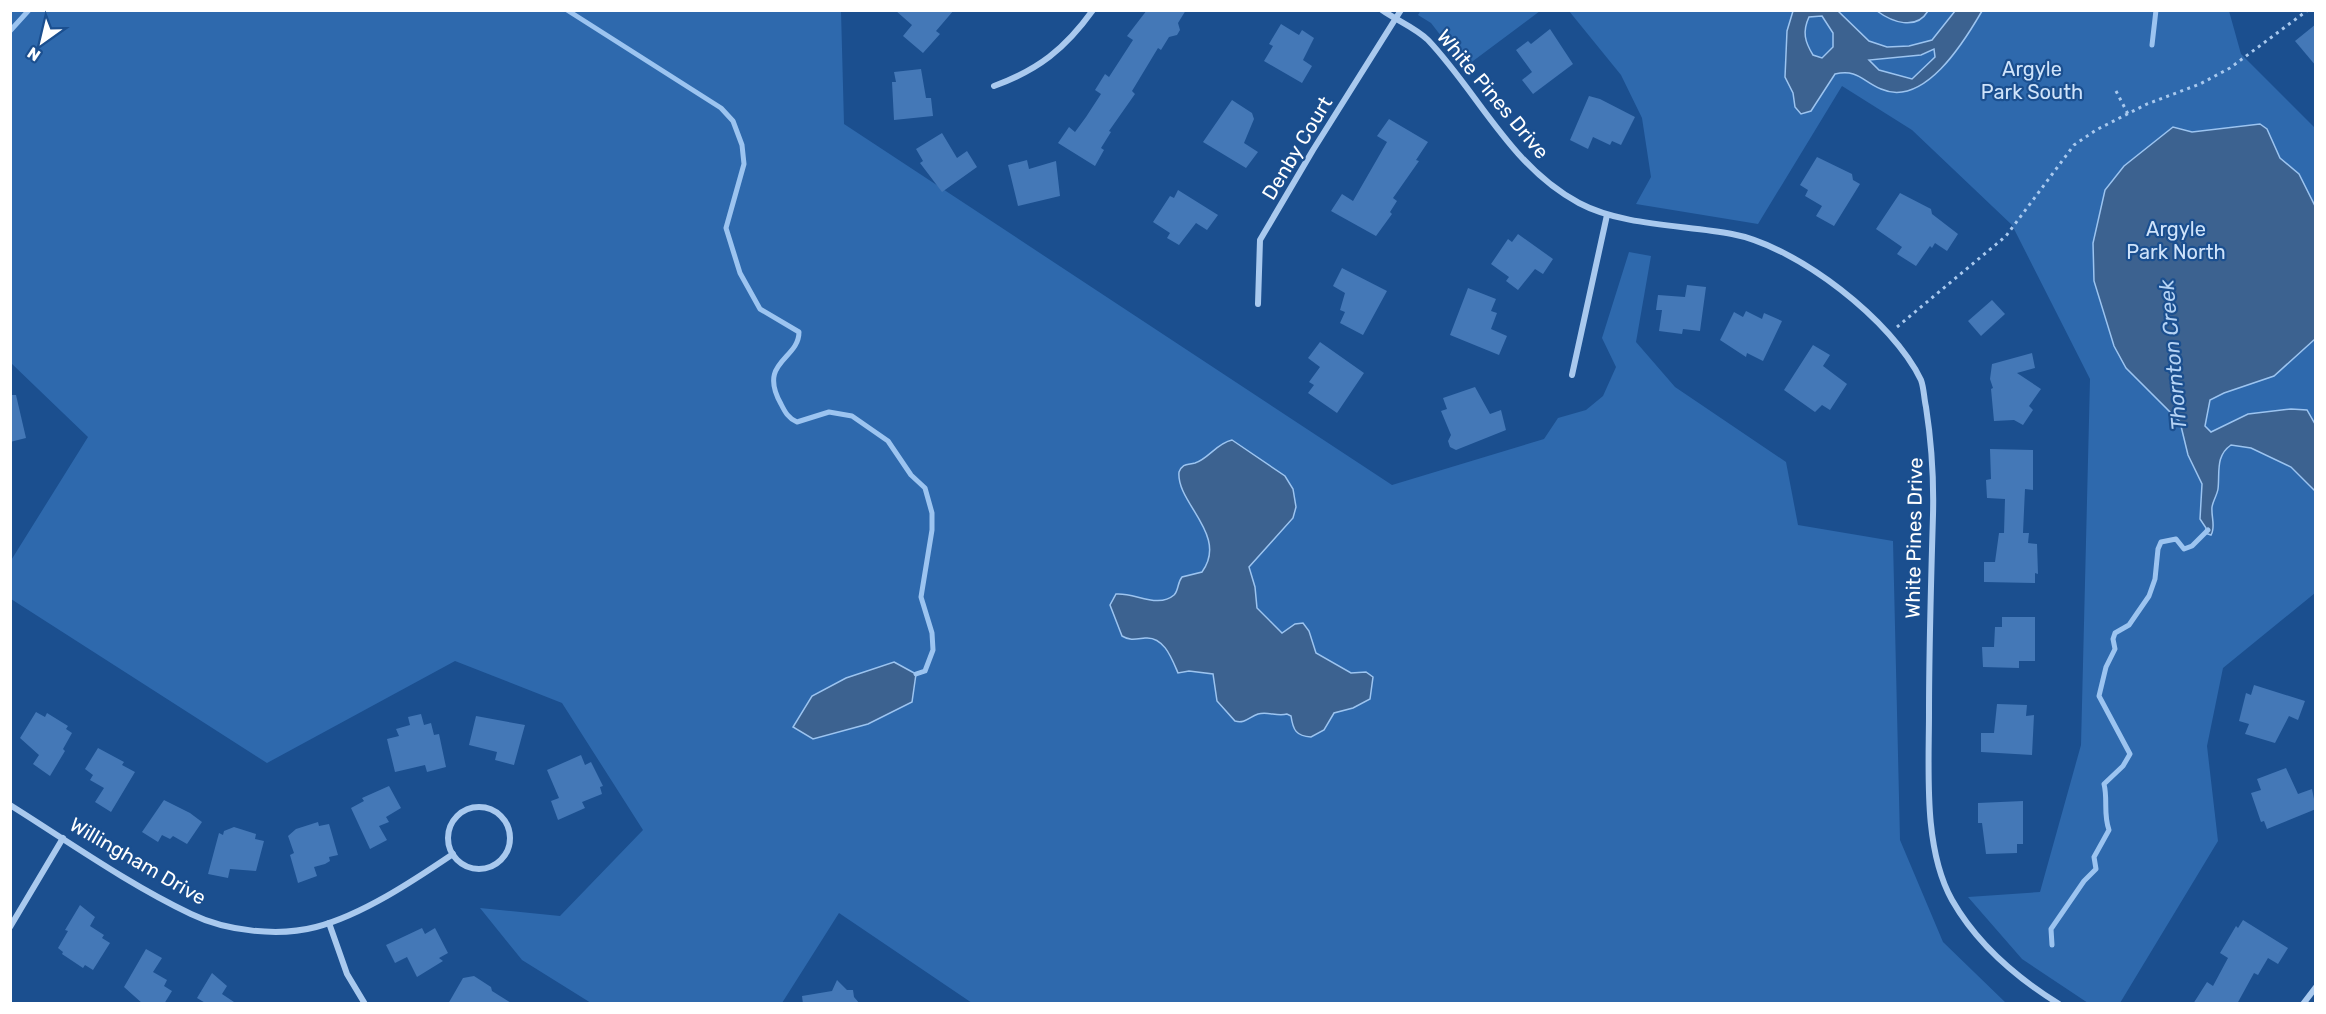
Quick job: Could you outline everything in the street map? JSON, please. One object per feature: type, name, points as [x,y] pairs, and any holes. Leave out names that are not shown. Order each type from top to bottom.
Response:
[{"type":"street","points":[[994,86],[1023,75],[1064,47],[1093,10]]},
{"type":"street","name":"White Pines Drive","points":[[1382,10],[1426,37],[1513,150],[1545,182],[1580,204],[1607,215],[1736,234],[1767,245],[1855,298],[1888,334],[1922,382],[1934,458],[1929,646],[1929,791],[1936,856],[1952,899],[1987,949],[2036,990],[2059,1004]]},
{"type":"street","name":"Denby Court","points":[[1258,304],[1260,240],[1313,150],[1401,10]]},
{"type":"street","points":[[1572,375],[1607,215]]},
{"type":"street","name":"Willingham Drive","points":[[10,805],[192,915],[267,932],[313,928],[352,914],[453,854]]},
{"type":"street","points":[[468,809],[489,809],[505,822],[510,843],[500,861],[490,867],[469,867],[453,854],[448,833],[459,815],[468,809]]},
{"type":"street","points":[[10,927],[63,838]]},
{"type":"street","points":[[329,923],[347,974],[366,1004]]},
{"type":"street","points":[[2303,1004],[2316,987]]},
{"type":"path","points":[[1888,334],[2006,236],[2074,145],[2128,114],[2200,84],[2230,68],[2308,10]]},
{"type":"path","points":[[2116,91],[2128,114]]},
{"type":"green space","points":[[1421,10],[1540,11],[1465,67],[1431,23],[1418,15]]},
{"type":"green space","points":[[11,11],[841,11],[844,124],[1392,485],[1544,439],[1558,418],[1586,410],[1603,396],[1616,367],[1602,338],[1629,252],[1651,256],[1636,342],[1675,387],[1786,462],[1798,525],[1893,541],[1900,840],[1943,942],[2006,1003],[972,1003],[839,913],[782,1003],[591,1003],[522,960],[480,908],[560,916],[643,830],[562,703],[455,661],[267,763],[11,599],[10,562],[88,437],[11,363]]},
{"type":"green space","name":"Argyle Park North","points":[[1569,11],[2229,11],[2241,54],[2315,128],[2315,593],[2223,668],[2207,746],[2218,841],[2120,1003],[2088,1003],[2022,959],[1968,897],[2040,892],[2081,745],[2090,379],[2012,225],[1912,130],[1842,86],[1758,224],[1636,204],[1651,177],[1642,118],[1621,75]]},
{"type":"water","points":[[1793,11],[1838,11],[1869,41],[1887,47],[1909,46],[1932,40],[1955,11],[1982,11],[1965,39],[1941,69],[1927,81],[1912,89],[1897,92],[1881,89],[1855,74],[1835,74],[1811,111],[1801,114],[1795,107],[1793,93],[1785,77],[1787,31]],"holes":[[[1822,16],[1833,33],[1833,47],[1822,58],[1813,55],[1806,41],[1805,32],[1809,17]],[[1934,49],[1935,57],[1912,79],[1879,70],[1869,60],[1921,55]]]},
{"type":"water","points":[[1877,11],[1928,11],[1917,21],[1904,23]]},
{"type":"water","points":[[2260,124],[2267,129],[2280,158],[2299,174],[2315,206],[2315,339],[2274,376],[2210,400],[2205,426],[2211,432],[2248,414],[2291,409],[2307,410],[2315,424],[2315,491],[2291,467],[2251,448],[2231,445],[2222,454],[2220,460],[2218,489],[2212,507],[2211,535],[2205,533],[2206,528],[2200,519],[2202,484],[2188,455],[2180,422],[2126,368],[2114,346],[2094,281],[2093,243],[2105,190],[2124,166],[2173,127],[2192,132]]},
{"type":"water","points":[[1232,440],[1285,476],[1293,489],[1296,507],[1293,518],[1249,567],[1255,587],[1257,608],[1282,633],[1295,624],[1303,623],[1309,631],[1316,653],[1351,673],[1366,672],[1373,677],[1370,699],[1353,708],[1334,713],[1324,730],[1311,737],[1296,731],[1291,716],[1287,714],[1262,713],[1244,721],[1235,721],[1217,701],[1213,674],[1189,671],[1178,673],[1166,650],[1157,641],[1152,638],[1130,639],[1122,636],[1110,605],[1116,594],[1153,600],[1168,599],[1176,593],[1182,577],[1202,572],[1209,558],[1209,545],[1206,532],[1180,484],[1179,472],[1184,466],[1200,461],[1222,444]]},
{"type":"water","points":[[894,662],[916,674],[912,702],[868,724],[813,739],[793,727],[812,696],[846,678]]},
{"type":"building","points":[[895,10],[954,10],[936,31],[940,34],[923,53],[903,36],[912,25]]},
{"type":"building","points":[[1147,10],[1186,10],[1178,23],[1180,30],[1177,35],[1169,37],[1161,50],[1158,48],[1132,91],[1135,94],[1109,131],[1111,132],[1101,148],[1104,150],[1095,166],[1058,143],[1069,127],[1075,132],[1086,117],[1101,94],[1095,90],[1105,74],[1109,77],[1133,40],[1127,36]]},
{"type":"building","points":[[1281,24],[1299,35],[1302,30],[1314,38],[1303,60],[1312,66],[1302,83],[1264,61],[1273,46],[1269,44]]},
{"type":"building","points":[[2316,24],[2316,66],[2295,41]]},
{"type":"building","points":[[1550,29],[1573,64],[1533,94],[1522,80],[1532,72],[1516,50],[1528,41],[1531,44]]},
{"type":"building","points":[[921,69],[926,98],[931,98],[933,116],[894,120],[892,82],[896,82],[894,72]]},
{"type":"building","points":[[1589,96],[1600,99],[1635,117],[1621,145],[1612,141],[1610,145],[1593,137],[1588,149],[1570,140]]},
{"type":"building","points":[[1232,100],[1252,113],[1254,119],[1244,143],[1258,152],[1246,168],[1203,142]]},
{"type":"building","points":[[1389,119],[1428,142],[1416,160],[1419,161],[1393,198],[1397,201],[1390,212],[1392,214],[1376,236],[1331,211],[1342,194],[1353,201],[1387,142],[1377,136]]},
{"type":"building","points":[[942,133],[957,158],[967,151],[977,167],[942,192],[920,163],[923,161],[916,149]]},
{"type":"building","points":[[1817,157],[1852,174],[1853,180],[1860,184],[1834,226],[1816,216],[1822,206],[1805,196],[1808,190],[1800,185]]},
{"type":"building","points":[[1027,160],[1029,169],[1056,161],[1060,196],[1018,206],[1008,165]]},
{"type":"building","points":[[1178,190],[1218,215],[1207,230],[1196,223],[1179,245],[1167,238],[1170,233],[1153,222],[1170,196],[1174,198]]},
{"type":"building","points":[[1900,193],[1931,209],[1932,214],[1958,234],[1947,251],[1935,243],[1932,248],[1930,246],[1916,266],[1897,254],[1902,247],[1876,229]]},
{"type":"building","points":[[1518,234],[1553,259],[1543,274],[1535,269],[1518,290],[1506,281],[1509,277],[1491,264],[1508,239],[1512,242]]},
{"type":"building","points":[[1342,268],[1387,291],[1363,335],[1340,323],[1345,312],[1340,310],[1345,293],[1333,286]]},
{"type":"building","points":[[1687,285],[1706,287],[1700,331],[1683,329],[1682,334],[1659,331],[1662,310],[1656,310],[1658,295],[1685,297]]},
{"type":"building","points":[[1468,288],[1496,299],[1491,311],[1497,313],[1491,329],[1507,336],[1499,355],[1450,335]]},
{"type":"building","points":[[1992,300],[2005,314],[1981,336],[1968,321]]},
{"type":"building","points":[[1746,311],[1762,319],[1764,313],[1782,321],[1763,361],[1747,353],[1746,357],[1720,340],[1734,312],[1743,317]]},
{"type":"building","points":[[1320,342],[1364,373],[1337,413],[1308,393],[1314,385],[1309,382],[1320,367],[1308,358]]},
{"type":"building","points":[[1813,345],[1830,355],[1823,366],[1847,384],[1830,410],[1822,405],[1815,412],[1784,390]]},
{"type":"building","points":[[2032,353],[2035,368],[2017,373],[2041,389],[2029,406],[2033,410],[2023,425],[2014,420],[1994,421],[1991,389],[1993,388],[1990,379],[1992,364]]},
{"type":"building","points":[[1475,387],[1490,414],[1501,410],[1506,430],[1456,450],[1450,447],[1448,441],[1451,435],[1441,411],[1447,409],[1443,398]]},
{"type":"building","points":[[10,395],[16,395],[26,438],[10,442]]},
{"type":"building","points":[[1990,449],[2033,450],[2033,490],[2025,489],[2023,533],[2029,533],[2028,543],[2037,544],[2038,574],[2035,573],[2035,583],[1984,582],[1984,562],[1995,562],[1999,533],[2004,533],[2005,499],[1987,498],[1986,480],[1991,479]]},
{"type":"building","points":[[2002,617],[2035,617],[2035,661],[2019,661],[2019,668],[1983,667],[1982,647],[1994,647],[1995,627],[2002,627]]},
{"type":"building","points":[[2254,685],[2305,701],[2298,720],[2289,716],[2275,743],[2245,734],[2249,724],[2239,721],[2246,693],[2251,695]]},
{"type":"building","points":[[1997,704],[2027,705],[2026,716],[2034,715],[2032,755],[1981,752],[1981,733],[1994,733]]},
{"type":"building","points":[[36,712],[45,717],[47,713],[68,726],[66,729],[72,733],[63,749],[65,751],[50,776],[33,764],[39,755],[20,738]]},
{"type":"building","points":[[421,714],[424,725],[431,723],[434,735],[439,734],[446,767],[427,772],[425,765],[395,772],[387,739],[399,736],[396,729],[410,725],[408,717]]},
{"type":"building","points":[[476,716],[525,725],[514,765],[495,760],[497,752],[469,745]]},
{"type":"building","points":[[98,748],[124,762],[122,765],[135,772],[111,812],[95,802],[104,788],[90,780],[93,775],[85,769]]},
{"type":"building","points":[[581,755],[585,765],[591,762],[603,786],[600,787],[602,794],[582,802],[585,808],[558,820],[551,801],[559,798],[547,770]]},
{"type":"building","points":[[2286,768],[2298,794],[2312,789],[2316,809],[2267,829],[2264,821],[2261,822],[2251,793],[2261,790],[2257,779]]},
{"type":"building","points":[[389,786],[401,808],[386,817],[389,822],[379,826],[387,840],[370,849],[351,808],[364,801],[362,798]]},
{"type":"building","points":[[164,800],[202,822],[187,844],[173,836],[170,839],[162,835],[158,842],[142,832]]},
{"type":"building","points":[[2023,801],[2023,844],[2017,844],[2017,853],[1986,854],[1982,823],[1978,823],[1978,803]]},
{"type":"building","points":[[318,822],[319,826],[329,824],[338,855],[329,857],[330,861],[325,864],[314,867],[317,876],[298,883],[290,855],[294,853],[288,836],[296,829]]},
{"type":"building","points":[[234,827],[256,834],[255,839],[264,841],[256,871],[230,869],[228,878],[208,874],[219,833],[223,835],[224,831]]},
{"type":"building","points":[[80,905],[95,917],[90,926],[104,935],[102,938],[110,943],[93,970],[85,965],[83,968],[62,954],[63,952],[58,948],[68,931],[65,930]]},
{"type":"building","points":[[2243,920],[2288,948],[2278,964],[2268,958],[2258,975],[2254,973],[2237,1004],[2193,1004],[2207,982],[2213,986],[2228,958],[2220,953],[2236,926],[2238,928]]},
{"type":"building","points":[[422,928],[425,934],[435,928],[448,953],[439,958],[443,961],[417,977],[407,957],[395,963],[386,945]]},
{"type":"building","points":[[146,949],[162,958],[153,972],[167,980],[164,986],[172,991],[164,1004],[143,1004],[124,987]]},
{"type":"building","points":[[212,973],[227,986],[222,994],[237,1004],[207,1004],[197,998]]},
{"type":"building","points":[[474,976],[513,1004],[448,1004],[463,978]]},
{"type":"building","points":[[837,980],[847,990],[853,990],[854,997],[860,1004],[803,1004],[802,996],[832,991]]},
{"type":"waterway","points":[[10,31],[29,10]]},
{"type":"waterway","points":[[567,10],[721,108],[733,121],[742,145],[744,164],[726,228],[740,273],[760,309],[799,332],[793,349],[776,370],[775,390],[782,407],[789,417],[797,422],[829,412],[852,416],[888,441],[911,475],[925,488],[932,513],[932,530],[921,597],[932,633],[933,650],[925,671],[916,674]]},
{"type":"waterway","name":"Thornton Creek","points":[[2152,45],[2156,10]]},
{"type":"waterway","name":"Thornton Creek","points":[[2052,945],[2051,929],[2084,881],[2096,869],[2094,857],[2109,830],[2104,784],[2123,766],[2130,754],[2099,696],[2106,667],[2115,649],[2113,639],[2115,633],[2129,625],[2149,596],[2155,579],[2158,549],[2161,542],[2176,539],[2184,549],[2192,546],[2208,530]]},
{"type":"park label","name":"Argyle Park South","points":[[2032,80]]}]
